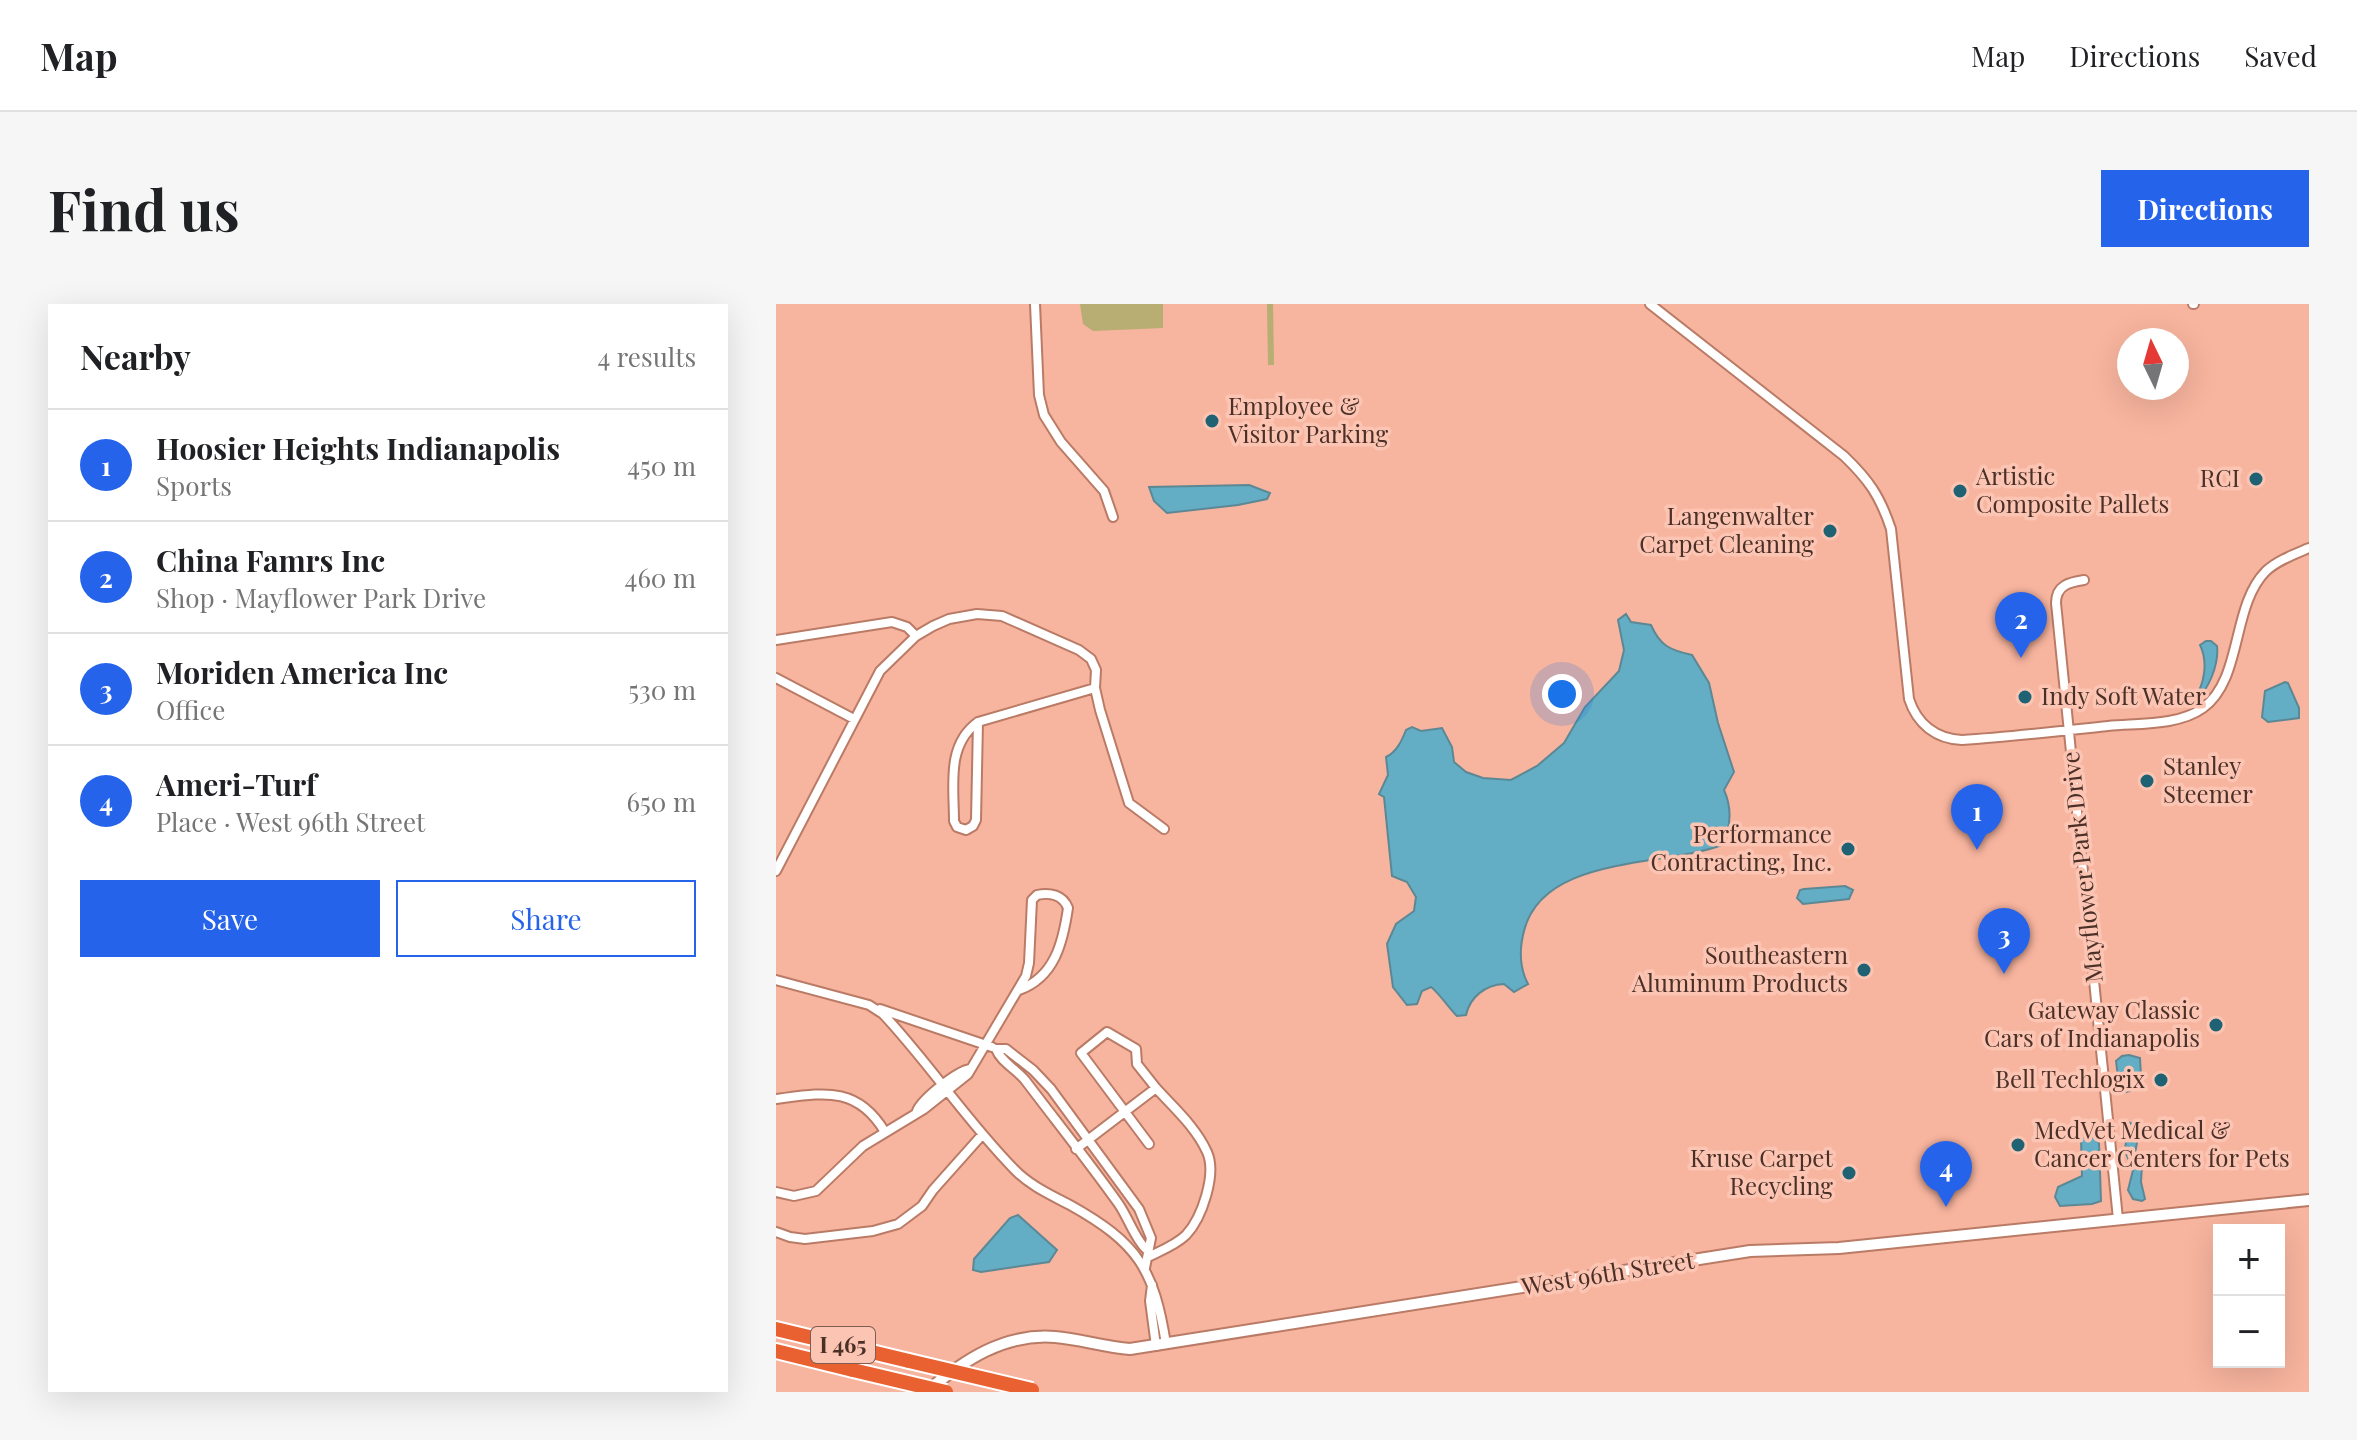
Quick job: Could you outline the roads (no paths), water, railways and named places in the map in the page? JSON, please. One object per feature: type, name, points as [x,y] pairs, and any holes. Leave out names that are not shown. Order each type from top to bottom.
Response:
[{"type":"highway","name":"I 465","points":[[776,1329],[1036,1391]]},
{"type":"highway","name":"I 465","points":[[776,1351],[946,1392]]},
{"type":"street","points":[[1035,304],[1039,395],[1044,415],[1061,442],[1104,491],[1113,517]]},
{"type":"street","points":[[1650,304],[1844,456],[1870,482],[1884,507],[1891,529],[1912,709],[1924,725],[1946,738],[1962,740],[2069,730],[2178,719],[2197,713],[2207,705],[2224,680],[2258,580],[2273,565],[2309,548]]},
{"type":"street","name":"Mayflower Park Drive","points":[[2084,580],[2066,584],[2056,598],[2118,1219]]},
{"type":"street","points":[[776,871],[880,671],[916,636],[941,621],[985,613],[1002,616],[1085,654],[1096,670],[1095,688],[1129,803],[1164,829]]},
{"type":"street","points":[[776,640],[892,622],[907,627],[916,636]]},
{"type":"street","points":[[776,678],[854,719]]},
{"type":"street","points":[[978,722],[976,820],[966,830],[957,827],[954,821],[955,751],[961,737],[978,722],[1095,688]]},
{"type":"street","points":[[776,1192],[794,1196],[816,1191],[857,1151],[968,1074],[1019,990],[1029,963],[1031,903],[1037,895],[1053,894],[1063,899],[1068,908],[1059,951],[1043,977],[1019,990]]},
{"type":"street","points":[[776,980],[892,1012],[996,1049],[1006,1049],[1033,1070],[1051,1089],[1139,1209],[1151,1238],[1145,1268]]},
{"type":"street","points":[[875,1009],[889,1020],[982,1135],[1030,1183],[1098,1221],[1145,1268],[1159,1300],[1161,1345]]},
{"type":"street","points":[[1147,1253],[1185,1235],[1198,1216],[1210,1163],[1207,1151],[1191,1127],[1137,1064],[1136,1049],[1107,1032],[1081,1053],[1149,1144]]},
{"type":"street","points":[[996,1049],[999,1057],[1020,1074],[1130,1219],[1147,1253]]},
{"type":"street","points":[[1076,1149],[1156,1088]]},
{"type":"street","points":[[776,1099],[833,1094],[866,1107],[885,1132]]},
{"type":"street","points":[[776,1232],[805,1239],[873,1231],[898,1224],[914,1215],[982,1135]]},
{"type":"street","name":"West 96th Street","points":[[925,1392],[991,1346],[1034,1337],[1056,1337],[1130,1349],[1750,1251],[1851,1247],[2309,1200]]},
{"type":"water","points":[[1249,485],[1270,493],[1267,499],[1167,513],[1154,501],[1149,487]]},
{"type":"water","points":[[1626,614],[1631,622],[1651,625],[1667,646],[1692,655],[1709,683],[1734,772],[1724,790],[1729,818],[1722,845],[1608,868],[1580,876],[1555,889],[1536,906],[1524,931],[1521,958],[1528,984],[1514,992],[1504,984],[1485,990],[1471,1003],[1466,1015],[1457,1016],[1431,987],[1422,991],[1417,1004],[1407,1005],[1393,987],[1387,944],[1396,924],[1414,911],[1416,897],[1407,882],[1392,876],[1384,797],[1379,794],[1388,775],[1386,757],[1396,749],[1406,730],[1412,727],[1421,731],[1442,728],[1452,747],[1454,762],[1466,772],[1483,778],[1511,780],[1537,766],[1564,743],[1585,707],[1619,671],[1624,650],[1618,620]]},
{"type":"water","points":[[2206,641],[2217,646],[2216,660],[2209,683],[2195,700],[2204,673],[2200,645]]},
{"type":"water","points":[[2285,682],[2299,708],[2299,718],[2268,722],[2262,717],[2265,691]]},
{"type":"water","points":[[1845,886],[1853,890],[1849,899],[1803,904],[1797,898],[1800,890],[1804,889]]},
{"type":"water","points":[[2129,1055],[2140,1058],[2141,1076],[2136,1089],[2126,1092],[2119,1085],[2116,1061]]},
{"type":"water","points":[[2128,1122],[2140,1127],[2135,1153],[2142,1165],[2141,1182],[2145,1199],[2142,1201],[2133,1199],[2128,1190],[2133,1170],[2125,1151]]},
{"type":"water","points":[[2093,1137],[2099,1143],[2101,1201],[2060,1206],[2055,1197],[2058,1187],[2082,1176],[2081,1139]]},
{"type":"water","points":[[1018,1215],[1057,1250],[1049,1262],[981,1272],[973,1270],[974,1259],[1010,1218]]},
{"type":"place","name":"Employee & Visitor Parking","points":[[1212,421]]},
{"type":"place","name":"RCI","points":[[2256,479]]},
{"type":"place","name":"Artistic Composite Pallets","points":[[1960,491]]},
{"type":"place","name":"Langenwalter Carpet Cleaning","points":[[1830,531]]},
{"type":"place","name":"China Famrs Inc","points":[[2021,658]]},
{"type":"place","name":"Indy Soft Water","points":[[2025,697]]},
{"type":"place","name":"Stanley Steemer","points":[[2147,781]]},
{"type":"place","name":"Performance Contracting, Inc.","points":[[1848,849]]},
{"type":"place","name":"Hoosier Heights Indianapolis","points":[[1977,850]]},
{"type":"place","name":"Southeastern Aluminum Products","points":[[1864,970]]},
{"type":"place","name":"Moriden America Inc","points":[[2004,974]]},
{"type":"place","name":"Gateway Classic Cars of Indianapolis","points":[[2216,1025]]},
{"type":"place","name":"Bell Techlogix","points":[[2161,1080]]},
{"type":"place","name":"MedVet Medical & Cancer Centers for Pets","points":[[2018,1145]]},
{"type":"place","name":"Kruse Carpet Recycling","points":[[1849,1173]]},
{"type":"place","name":"Ameri-Turf","points":[[1946,1207]]}]
